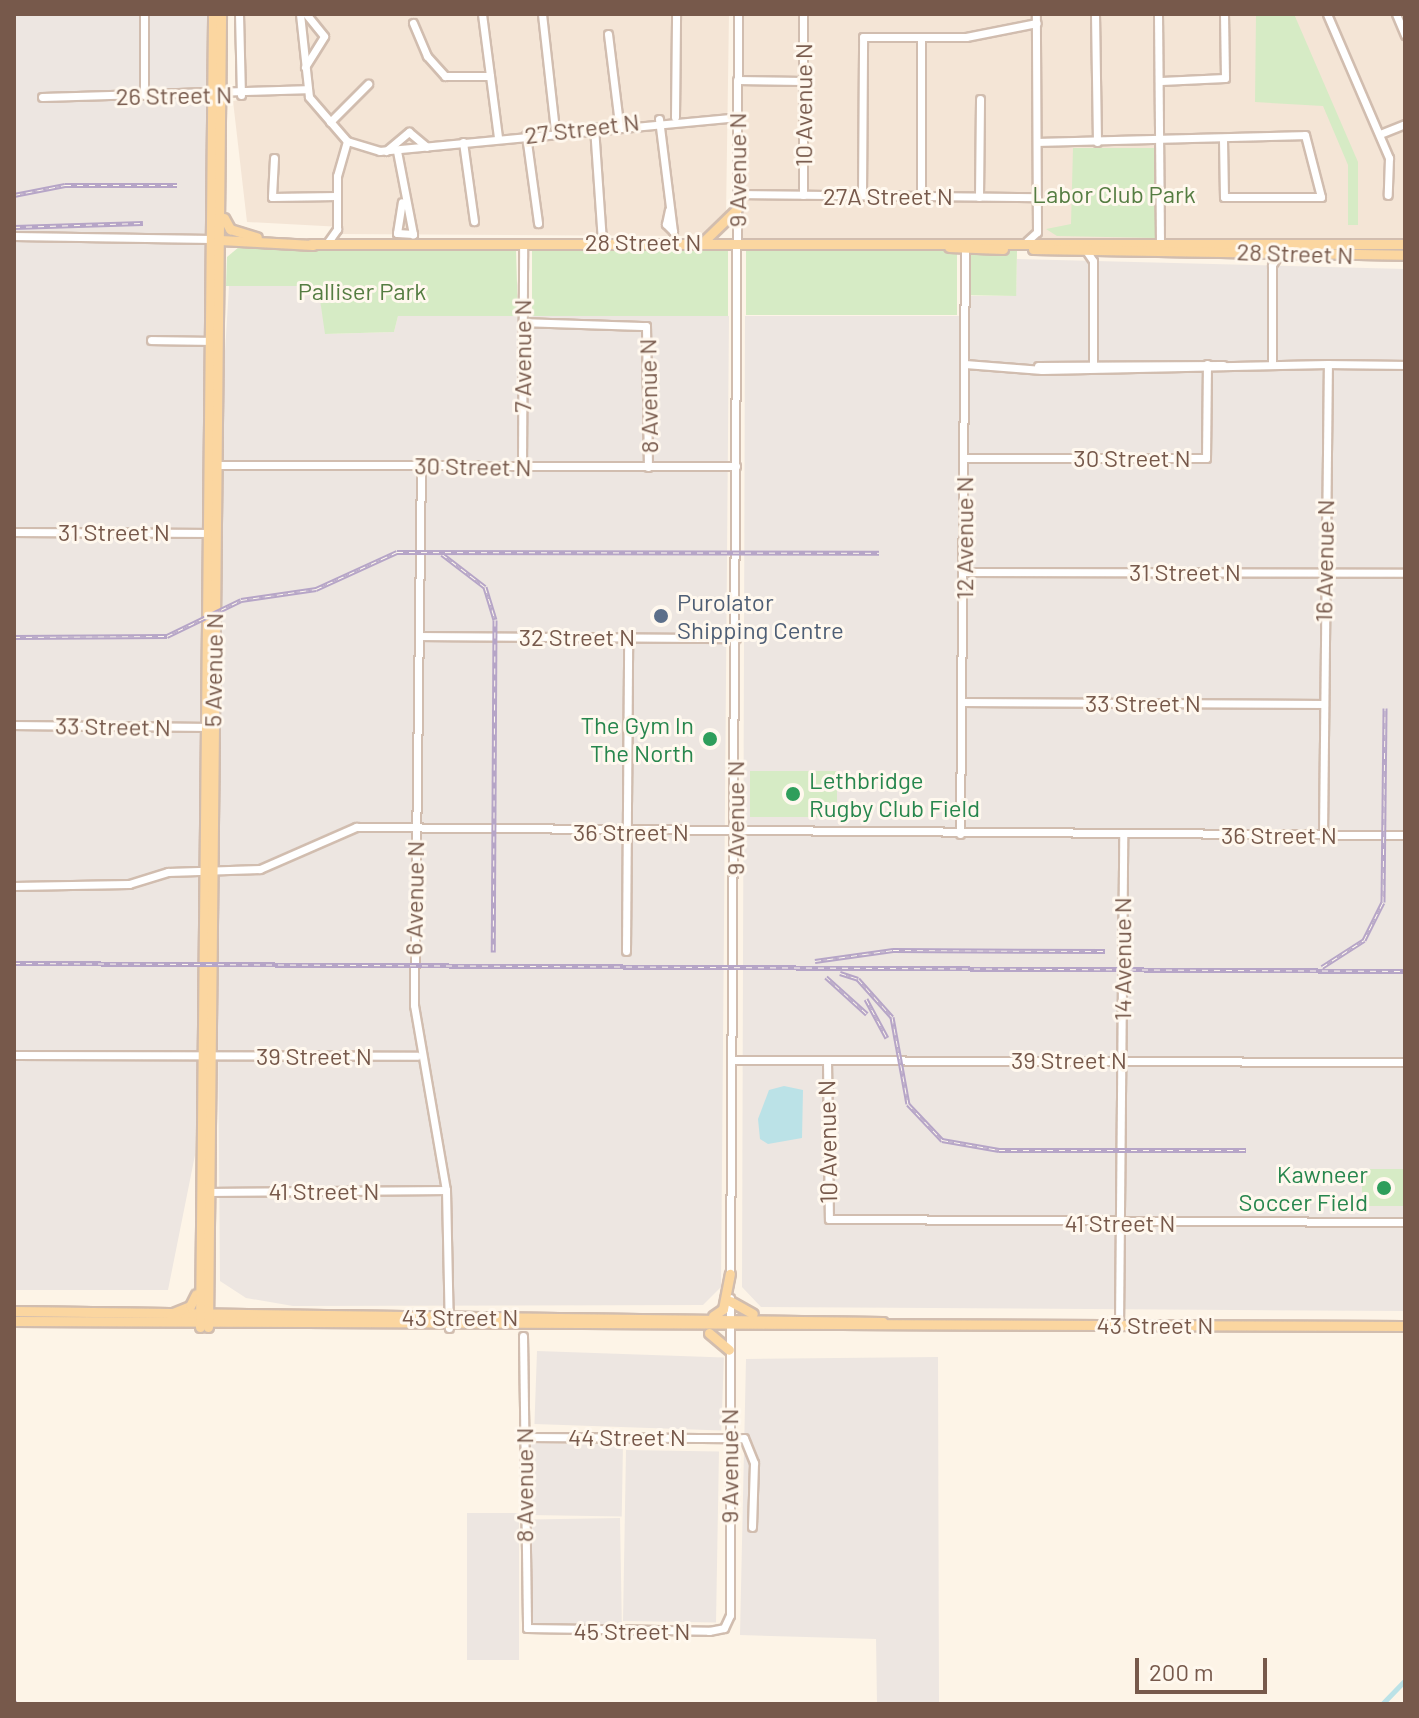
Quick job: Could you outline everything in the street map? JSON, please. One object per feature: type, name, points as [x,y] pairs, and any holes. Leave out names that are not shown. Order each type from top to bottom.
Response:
[{"type":"main road","name":"5 Avenue N","points":[[203,1322],[208,1274],[205,1192],[210,533],[216,465],[217,341],[223,240],[213,14]]},
{"type":"main road","name":"5 Avenue N","points":[[217,341],[212,239],[221,14]]},
{"type":"main road","points":[[699,241],[720,232],[737,209]]},
{"type":"main road","points":[[223,213],[230,229],[280,243]]},
{"type":"main road","name":"28 Street N","points":[[212,239],[311,244],[523,245],[699,241],[1103,250],[1405,244]]},
{"type":"main road","name":"28 Street N","points":[[965,245],[1058,242],[1264,251],[1405,253]]},
{"type":"main road","name":"28 Street N","points":[[311,244],[388,244]]},
{"type":"main road","name":"5 Avenue N","points":[[203,1322],[200,1283],[205,1192]]},
{"type":"main road","points":[[208,1274],[217,1308],[235,1316]]},
{"type":"main road","points":[[702,1318],[723,1309],[730,1274]]},
{"type":"main road","points":[[155,1316],[190,1306],[200,1283]]},
{"type":"main road","points":[[730,1301],[768,1318]]},
{"type":"main road","name":"43 Street N","points":[[14,1311],[155,1316],[203,1322],[235,1316],[642,1329],[694,1329],[768,1318],[906,1325]]},
{"type":"main road","name":"43 Street N","points":[[14,1321],[369,1327],[449,1322],[702,1318],[730,1324],[1405,1326]]},
{"type":"main road","points":[[642,1329],[809,1319]]},
{"type":"main road","points":[[694,1329],[720,1336],[729,1350]]},
{"type":"street","points":[[144,14],[144,95]]},
{"type":"street","points":[[239,14],[241,95]]},
{"type":"street","points":[[303,14],[324,39],[303,73]]},
{"type":"street","points":[[303,14],[305,89],[347,141],[337,196],[337,229],[328,242]]},
{"type":"street","points":[[482,14],[498,138]]},
{"type":"street","points":[[542,14],[555,130]]},
{"type":"street","points":[[675,117],[676,14]]},
{"type":"street","name":"9 Avenue N","points":[[729,1621],[738,14]]},
{"type":"street","name":"10 Avenue N","points":[[803,14],[803,195]]},
{"type":"street","points":[[1095,14],[1097,142]]},
{"type":"street","points":[[1158,14],[1161,81],[1160,247]]},
{"type":"street","points":[[1161,81],[1225,78],[1224,14]]},
{"type":"street","points":[[1327,14],[1391,165],[1388,195]]},
{"type":"street","points":[[1396,14],[1405,35]]},
{"type":"street","points":[[862,195],[863,37],[921,37],[1037,18],[1037,232]]},
{"type":"street","points":[[413,23],[427,56],[445,76],[490,76]]},
{"type":"street","points":[[608,34],[619,123]]},
{"type":"street","points":[[921,37],[921,195]]},
{"type":"street","points":[[737,80],[803,81]]},
{"type":"street","points":[[330,122],[368,84]]},
{"type":"street","name":"26 Street N","points":[[42,97],[241,95],[305,89]]},
{"type":"street","points":[[979,197],[980,99]]},
{"type":"street","name":"27 Street N","points":[[347,141],[397,151],[675,117],[737,117]]},
{"type":"street","points":[[659,119],[669,210]]},
{"type":"street","points":[[1380,134],[1405,124]]},
{"type":"street","points":[[594,127],[602,241]]},
{"type":"street","name":"27 Street N","points":[[386,151],[409,132],[427,147]]},
{"type":"street","points":[[526,135],[538,223]]},
{"type":"street","points":[[1039,142],[1160,143],[1305,135],[1321,197],[1224,197],[1223,140]]},
{"type":"street","points":[[463,142],[474,221]]},
{"type":"street","points":[[397,151],[402,202]]},
{"type":"street","points":[[274,158],[272,197],[337,196]]},
{"type":"street","name":"27A Street N","points":[[738,194],[1037,197]]},
{"type":"street","points":[[337,229],[346,242]]},
{"type":"street","points":[[1037,232],[1058,242]]},
{"type":"street","points":[[1023,243],[1037,232]]},
{"type":"street","name":"28 Street N","points":[[14,236],[212,239]]},
{"type":"street","name":"7 Avenue N","points":[[522,467],[523,245]]},
{"type":"street","name":"12 Avenue N","points":[[960,834],[965,245]]},
{"type":"street","points":[[1085,249],[1093,261],[1093,367]]},
{"type":"street","points":[[1093,261],[1103,250]]},
{"type":"street","points":[[1264,251],[1272,265],[1272,364]]},
{"type":"street","points":[[1272,265],[1281,251]]},
{"type":"street","name":"8 Avenue N","points":[[523,322],[646,326],[648,467]]},
{"type":"street","points":[[151,340],[217,341]]},
{"type":"street","points":[[965,364],[1093,367],[1405,365]]},
{"type":"street","name":"16 Avenue N","points":[[1323,835],[1323,572],[1328,364]]},
{"type":"street","name":"30 Street N","points":[[964,458],[1206,458],[1207,367]]},
{"type":"street","name":"6 Avenue N","points":[[421,464],[415,829],[417,1056],[446,1190],[449,1322]]},
{"type":"street","name":"30 Street N","points":[[216,465],[736,466]]},
{"type":"street","name":"31 Street N","points":[[14,532],[210,533]]},
{"type":"street","name":"31 Street N","points":[[964,572],[1405,573]]},
{"type":"street","name":"32 Street N","points":[[419,636],[736,638]]},
{"type":"street","points":[[626,951],[628,637]]},
{"type":"street","name":"33 Street N","points":[[963,702],[1324,704]]},
{"type":"street","name":"33 Street N","points":[[14,725],[209,727]]},
{"type":"street","name":"36 Street N","points":[[14,886],[129,884],[208,871],[283,864],[326,835],[356,827],[735,833],[1405,835]]},
{"type":"street","name":"14 Avenue N","points":[[1119,1325],[1123,834]]},
{"type":"street","name":"39 Street N","points":[[14,1055],[417,1056]]},
{"type":"street","name":"39 Street N","points":[[734,1060],[1405,1062]]},
{"type":"street","name":"10 Avenue N","points":[[827,1060],[825,1211],[835,1219]]},
{"type":"street","name":"41 Street N","points":[[205,1192],[446,1190]]},
{"type":"street","name":"41 Street N","points":[[835,1219],[1120,1223],[1405,1222]]},
{"type":"street","name":"8 Avenue N","points":[[523,1336],[525,1622],[532,1629]]},
{"type":"street","name":"44 Street N","points":[[525,1437],[729,1438]]},
{"type":"street","points":[[729,1438],[744,1438],[750,1447],[752,1527]]},
{"type":"street","name":"45 Street N","points":[[532,1629],[709,1631],[729,1621]]},
{"type":"shaded area","points":[[14,14],[207,14],[205,871],[195,1155],[168,1290],[14,1290]]},
{"type":"shaded area","points":[[243,14],[729,14],[726,216],[706,233],[680,236],[343,234],[342,227],[247,222],[233,101],[245,99]]},
{"type":"shaded area","points":[[738,14],[1405,14],[1405,242],[738,242]]},
{"type":"shaded area","points":[[1017,259],[1405,269],[1405,1311],[761,1307],[742,1287],[745,316],[959,316],[970,296],[1016,296]]},
{"type":"shaded area","points":[[229,286],[318,286],[326,334],[394,332],[398,316],[729,316],[721,1287],[703,1305],[293,1306],[246,1298],[220,1281],[214,533]]},
{"type":"shaded area","points":[[537,1351],[724,1358],[721,1430],[534,1424]]},
{"type":"shaded area","points":[[938,1357],[939,1704],[877,1704],[876,1639],[740,1635],[746,1359]]},
{"type":"shaded area","points":[[531,1443],[623,1445],[622,1517],[530,1515]]},
{"type":"shaded area","points":[[626,1450],[719,1452],[716,1623],[623,1621]]},
{"type":"shaded area","points":[[467,1513],[519,1513],[519,1660],[467,1660]]},
{"type":"shaded area","points":[[620,1518],[622,1626],[532,1628],[530,1520]]},
{"type":"green space","points":[[1256,14],[1294,14],[1358,162],[1358,225],[1348,225],[1348,165],[1323,106],[1255,102]]},
{"type":"green space","name":"Labor Club Park","points":[[1073,148],[1156,148],[1156,238],[1057,236],[1046,229],[1071,224]]},
{"type":"green space","name":"Palliser Park","points":[[239,247],[516,250],[518,316],[398,316],[394,332],[325,334],[318,286],[226,286],[227,257]]},
{"type":"green space","points":[[532,249],[728,249],[728,316],[532,316]]},
{"type":"green space","points":[[970,250],[1017,251],[1016,296],[969,295]]},
{"type":"green space","points":[[746,251],[957,251],[957,315],[746,315]]},
{"type":"green space","name":"Lethbridge Rugby Club Field","points":[[750,771],[837,771],[837,817],[750,817]]},
{"type":"green space","name":"Kawneer Soccer Field","points":[[1362,1169],[1405,1169],[1405,1206],[1362,1206]]},
{"type":"water","points":[[784,1086],[803,1090],[802,1138],[768,1144],[760,1139],[758,1119],[769,1090]]},
{"type":"waterway","points":[[1382,1704],[1405,1680]]},
{"type":"railway","points":[[14,195],[65,185],[177,185]]},
{"type":"railway","points":[[14,227],[143,223]]},
{"type":"railway","points":[[14,637],[167,636],[241,600],[316,589],[397,552],[879,553]]},
{"type":"railway","points":[[442,554],[485,587],[495,620],[493,952]]},
{"type":"railway","points":[[1322,967],[1364,940],[1383,902],[1385,708]]},
{"type":"railway","points":[[815,961],[893,950],[1105,951]]},
{"type":"railway","points":[[14,963],[1405,971]]},
{"type":"railway","points":[[840,973],[858,979],[892,1017],[908,1104],[942,1140],[999,1150],[1246,1150]]},
{"type":"railway","points":[[826,977],[867,1014]]},
{"type":"railway","points":[[866,999],[887,1038]]},
{"type":"place","name":"Purolator Shipping Centre","points":[[661,616]]},
{"type":"place","name":"The Gym In The North","points":[[710,739]]},
{"type":"place","name":"Lethbridge Rugby Club Field","points":[[793,794]]},
{"type":"place","name":"Kawneer Soccer Field","points":[[1384,1188]]}]
